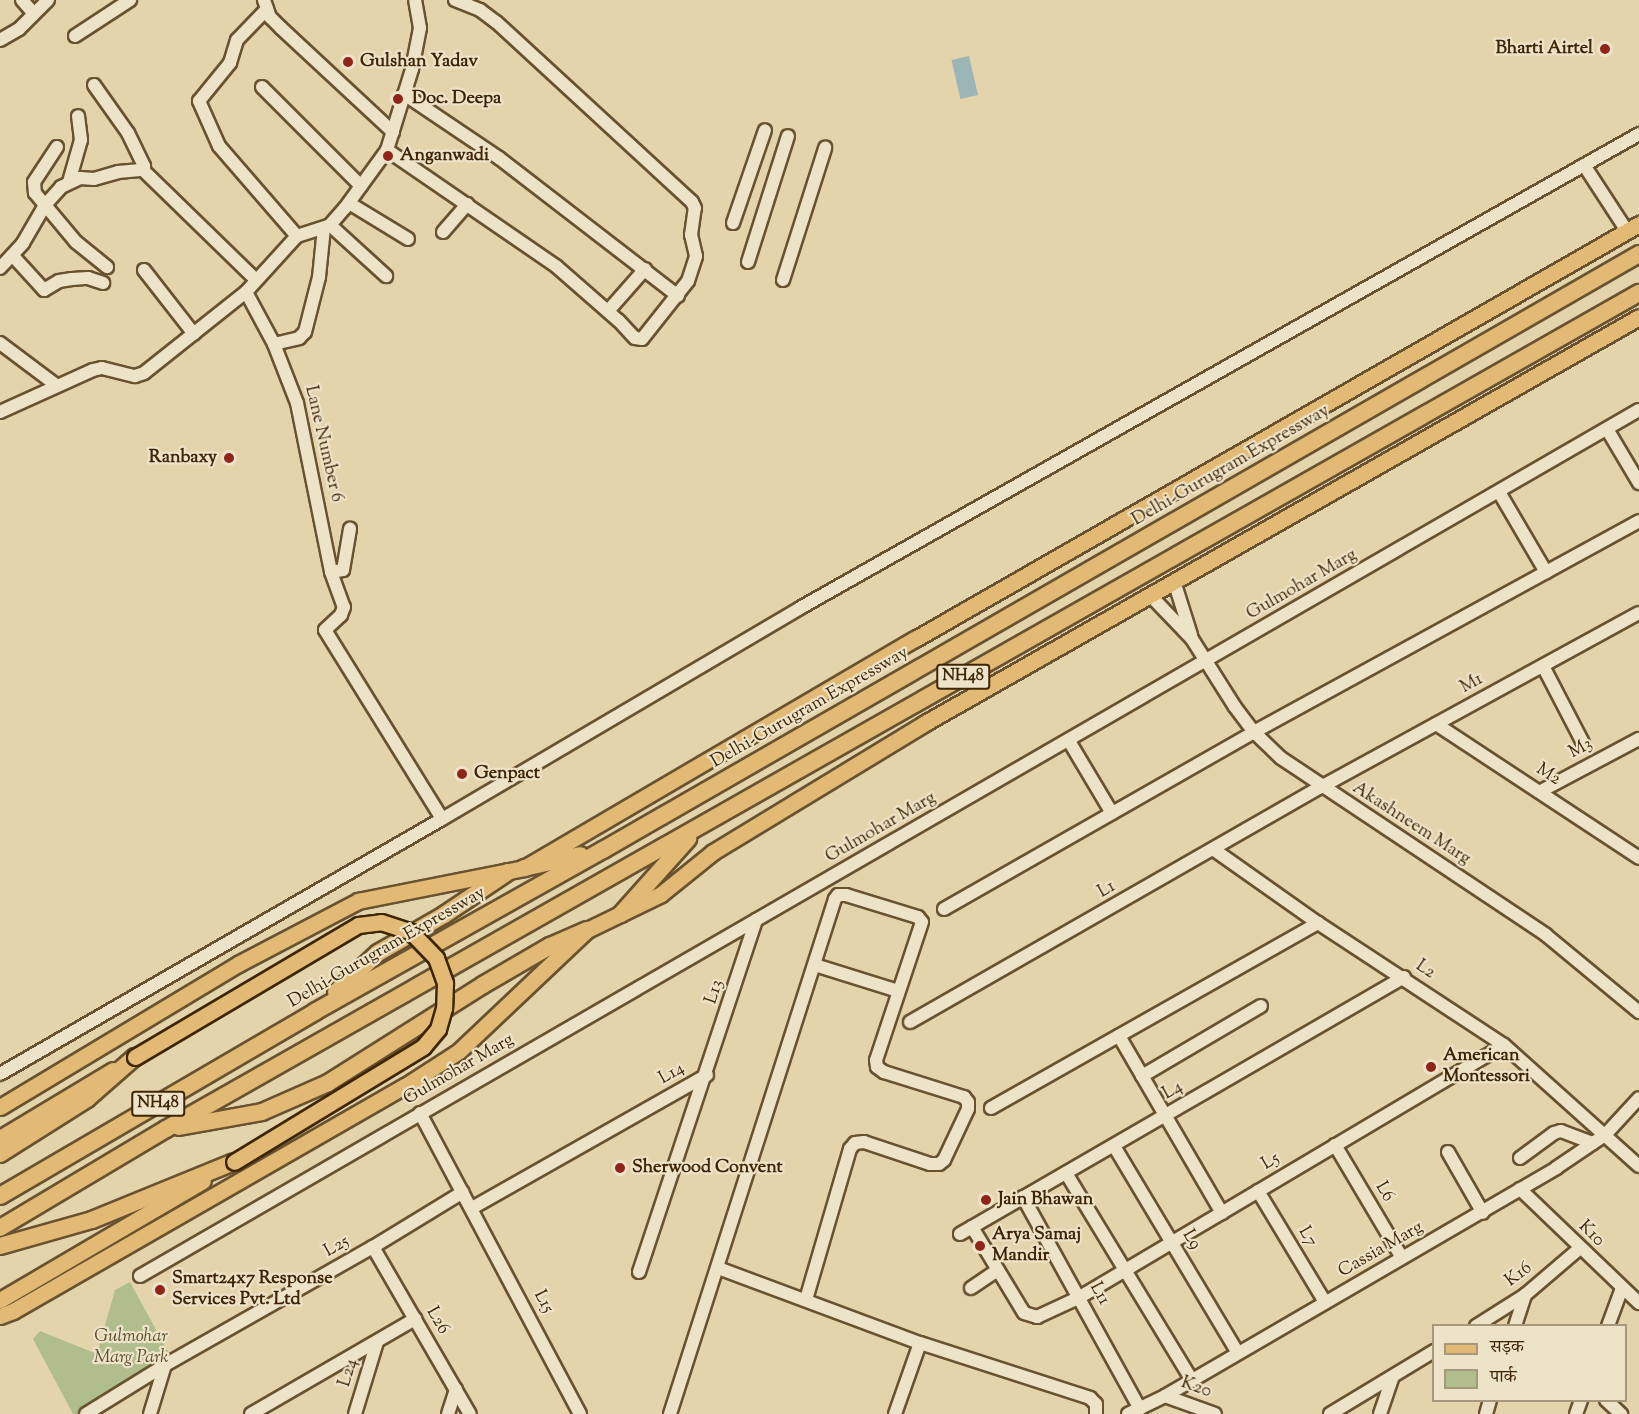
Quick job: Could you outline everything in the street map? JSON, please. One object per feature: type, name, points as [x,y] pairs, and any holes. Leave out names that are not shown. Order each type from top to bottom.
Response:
[{"type":"highway","name":"Delhi-Gurugram Expressway","points":[[0,1196],[316,1011],[603,850],[1639,254]]},
{"type":"highway","name":"NH48","points":[[0,1228],[166,1130],[1639,293]]},
{"type":"highway","points":[[621,914],[699,827]]},
{"type":"highway","points":[[316,1011],[378,953],[516,870],[603,850]]},
{"type":"highway","points":[[166,1130],[262,1112],[328,1083],[483,985],[550,946],[587,930]]},
{"type":"highway","points":[[0,1154],[87,1099],[135,1057]]},
{"type":"highway","points":[[0,1246],[92,1220],[234,1162]]},
{"type":"main road","points":[[0,1107],[238,964],[358,901],[516,870],[1633,227]]},
{"type":"main road","points":[[0,1316],[13,1311],[405,1086],[459,1051],[587,930],[661,894],[712,852],[915,729],[1639,316]]},
{"type":"main road","points":[[0,1138],[358,925],[381,922],[411,932],[436,958],[445,983],[444,1008],[438,1029],[423,1047],[0,1300]]},
{"type":"street","points":[[22,0],[34,14]]},
{"type":"street","points":[[0,39],[19,29],[48,0]]},
{"type":"street","points":[[75,36],[130,0]]},
{"type":"street","points":[[0,412],[56,385],[102,368],[126,375],[144,373],[246,292],[255,279],[297,236],[327,226],[349,203],[387,150],[412,69],[420,28],[415,0]]},
{"type":"street","points":[[387,150],[557,267],[635,338],[642,339],[688,281],[696,256],[691,235],[694,204],[496,22],[480,10],[454,0]]},
{"type":"street","points":[[265,4],[270,17],[281,28],[393,132]]},
{"type":"street","points":[[265,4],[237,40],[230,63],[199,101],[219,146],[297,236]]},
{"type":"street","points":[[94,85],[128,133],[144,166],[143,170],[255,279]]},
{"type":"street","points":[[262,87],[361,186]]},
{"type":"street","points":[[404,94],[499,158],[678,296]]},
{"type":"street","points":[[0,268],[13,256],[45,205],[69,182],[81,140],[78,116]]},
{"type":"street","points":[[733,223],[765,130]]},
{"type":"street","points":[[0,1074],[442,819],[800,608],[1639,134]]},
{"type":"street","points":[[748,262],[788,136]]},
{"type":"street","points":[[57,147],[33,185],[35,193],[76,242],[107,267]]},
{"type":"street","points":[[783,280],[825,148]]},
{"type":"street","points":[[1584,165],[1633,227]]},
{"type":"street","points":[[69,182],[143,170]]},
{"type":"street","points":[[349,203],[408,240]]},
{"type":"street","points":[[443,232],[467,204]]},
{"type":"street","points":[[327,226],[386,276]]},
{"type":"street","points":[[274,344],[299,338],[306,332],[319,277],[327,226]]},
{"type":"street","points":[[13,256],[44,290],[58,282],[72,279],[88,278],[103,283]]},
{"type":"street","points":[[608,311],[645,269]]},
{"type":"street","points":[[144,270],[194,334]]},
{"type":"street","name":"Lane Number 6","points":[[246,292],[274,344],[297,403],[332,572],[344,607],[341,615],[325,630],[442,819]]},
{"type":"street","points":[[0,343],[56,385]]},
{"type":"street","name":"Gulmohar Marg","points":[[140,1276],[1207,662],[1639,410]]},
{"type":"street","points":[[1607,429],[1639,483]]},
{"type":"street","points":[[1499,492],[1546,572]]},
{"type":"street","points":[[944,909],[1254,732],[1639,521]]},
{"type":"street","points":[[332,572],[343,570],[350,530]]},
{"type":"street","name":"Akashneem Marg","points":[[1174,581],[1192,639]]},
{"type":"street","name":"Akashneem Marg","points":[[1150,595],[1192,639],[1254,732],[1281,758],[1546,934],[1639,1012]]},
{"type":"street","name":"M1","points":[[1322,787],[1639,613]]},
{"type":"street","points":[[1543,666],[1583,743]]},
{"type":"street","name":"M2","points":[[1436,724],[1637,853]]},
{"type":"street","name":"M3","points":[[1541,791],[1639,739]]},
{"type":"street","points":[[1069,741],[1112,813]]},
{"type":"street","name":"L1","points":[[910,1022],[1322,787]]},
{"type":"street","name":"L2","points":[[1214,849],[1318,922],[1504,1045],[1639,1166]]},
{"type":"street","points":[[670,1414],[815,965],[834,899],[838,895],[846,895],[918,917],[922,922],[922,928],[898,991],[876,1060],[877,1067],[884,1072],[964,1097],[968,1102],[968,1109],[944,1160],[939,1164],[930,1164],[864,1142],[855,1143],[850,1149],[806,1299]]},
{"type":"street","name":"L13","points":[[707,1075],[756,920]]},
{"type":"street","points":[[992,1108],[1318,922]]},
{"type":"street","points":[[815,965],[898,991]]},
{"type":"street","name":"L4","points":[[960,1234],[1404,977]]},
{"type":"street","points":[[1142,1076],[1261,1006]]},
{"type":"street","points":[[1119,1036],[1222,1212]]},
{"type":"street","name":"L5","points":[[972,1227],[1024,1313],[1037,1317],[1080,1297],[1504,1045]]},
{"type":"street","name":"L14","points":[[472,1208],[707,1075]]},
{"type":"street","name":"L14","points":[[639,1272],[707,1075]]},
{"type":"street","name":"Cassia Marg","points":[[1128,1414],[1165,1396],[1483,1213],[1605,1135],[1639,1098]]},
{"type":"street","name":"L15","points":[[420,1113],[580,1414]]},
{"type":"street","points":[[1520,1158],[1554,1133],[1561,1131],[1593,1143]]},
{"type":"street","name":"L6","points":[[1335,1145],[1402,1258]]},
{"type":"street","name":"L9","points":[[1113,1146],[1238,1353]]},
{"type":"street","points":[[1448,1152],[1483,1213]]},
{"type":"street","points":[[1066,1173],[1192,1380]]},
{"type":"street","name":"K10","points":[[1520,1190],[1639,1303]]},
{"type":"street","name":"L7","points":[[1258,1191],[1325,1302]]},
{"type":"street","name":"L25","points":[[86,1414],[165,1365],[373,1247],[463,1192]]},
{"type":"street","name":"L11","points":[[1023,1197],[1140,1409]]},
{"type":"street","name":"L26","points":[[373,1247],[470,1414]]},
{"type":"street","name":"K16","points":[[1479,1324],[1525,1295],[1580,1248]]},
{"type":"street","points":[[718,1268],[920,1342],[1090,1398],[1096,1404],[1096,1414]]},
{"type":"street","points":[[971,1288],[998,1270]]},
{"type":"street","points":[[1609,1324],[1622,1288]]},
{"type":"street","points":[[1516,1324],[1525,1295]]},
{"type":"street","points":[[251,1414],[415,1319]]},
{"type":"street","name":"L24","points":[[355,1414],[377,1342]]},
{"type":"street","points":[[895,1414],[920,1342]]},
{"type":"street","points":[[1330,1414],[1432,1352]]},
{"type":"street","points":[[150,1414],[165,1365]]},
{"type":"street","points":[[1380,1414],[1393,1376]]},
{"type":"street","points":[[448,1414],[456,1389]]},
{"type":"street","name":"K20","points":[[1165,1396],[1215,1414]]},
{"type":"street","points":[[1607,1402],[1621,1414]]},
{"type":"green space","name":"Gulmohar Marg Park","points":[[130,1282],[172,1359],[82,1414],[73,1414],[33,1339],[40,1331],[97,1354],[115,1290]]},
{"type":"water","points":[[969,56],[978,95],[960,99],[951,60]]},
{"type":"place","name":"Bharti Airtel","points":[[1605,49]]},
{"type":"place","name":"Gulshan Yadav","points":[[348,62]]},
{"type":"place","name":"Doc. Deepa","points":[[398,99]]},
{"type":"place","name":"Anganwadi","points":[[388,156]]},
{"type":"place","name":"Ranbaxy","points":[[229,458]]},
{"type":"place","name":"Genpact","points":[[462,774]]},
{"type":"place","name":"American Montessori","points":[[1431,1067]]},
{"type":"place","name":"Sherwood Convent","points":[[620,1168]]},
{"type":"place","name":"Jain Bhawan","points":[[986,1200]]},
{"type":"place","name":"Arya Samaj Mandir","points":[[980,1246]]},
{"type":"place","name":"Smart24x7 Response Services Pvt. Ltd","points":[[160,1290]]}]
